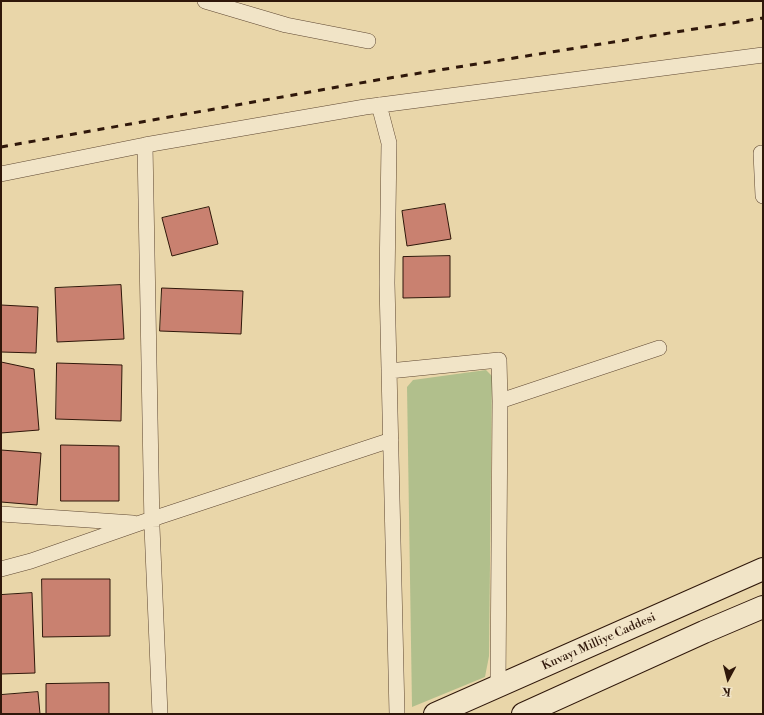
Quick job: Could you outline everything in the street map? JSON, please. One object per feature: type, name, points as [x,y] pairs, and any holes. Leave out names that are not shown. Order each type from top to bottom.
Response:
[{"type":"main road","name":"Kuvayı Milliye Caddesi","points":[[436,714],[763,569]]},
{"type":"main road","points":[[523,714],[763,607]]},
{"type":"street","points":[[205,1],[286,25],[368,40]]},
{"type":"street","points":[[1,174],[145,146],[379,105],[763,55]]},
{"type":"street","points":[[379,105],[389,143],[387,283],[397,714]]},
{"type":"street","points":[[145,146],[146,521],[160,714]]},
{"type":"street","points":[[761,153],[763,196]]},
{"type":"street","points":[[500,401],[659,348]]},
{"type":"street","points":[[389,371],[499,360],[498,686]]},
{"type":"street","points":[[1,569],[31,561],[146,521],[391,440]]},
{"type":"street","points":[[1,514],[146,521]]},
{"type":"green space","points":[[486,370],[492,376],[489,656],[485,677],[412,707],[407,387],[413,380]]},
{"type":"building","points":[[445,204],[451,239],[407,246],[402,211]]},
{"type":"building","points":[[209,207],[218,244],[172,256],[162,218]]},
{"type":"building","points":[[450,256],[450,297],[403,298],[403,257]]},
{"type":"building","points":[[121,285],[124,339],[57,342],[55,288]]},
{"type":"building","points":[[162,288],[243,291],[241,334],[160,331]]},
{"type":"building","points":[[1,305],[38,307],[36,353],[1,352]]},
{"type":"building","points":[[1,362],[34,369],[39,430],[1,433]]},
{"type":"building","points":[[57,363],[122,365],[121,421],[56,419]]},
{"type":"building","points":[[61,445],[119,446],[119,501],[61,501]]},
{"type":"building","points":[[1,450],[41,453],[37,505],[1,502]]},
{"type":"building","points":[[42,579],[110,579],[110,636],[43,637]]},
{"type":"building","points":[[32,593],[35,673],[1,674],[1,595]]},
{"type":"building","points":[[109,683],[109,714],[46,714],[46,684]]},
{"type":"building","points":[[38,692],[40,714],[1,714],[1,695]]},
{"type":"railway","points":[[1,147],[377,80],[763,18]]}]
